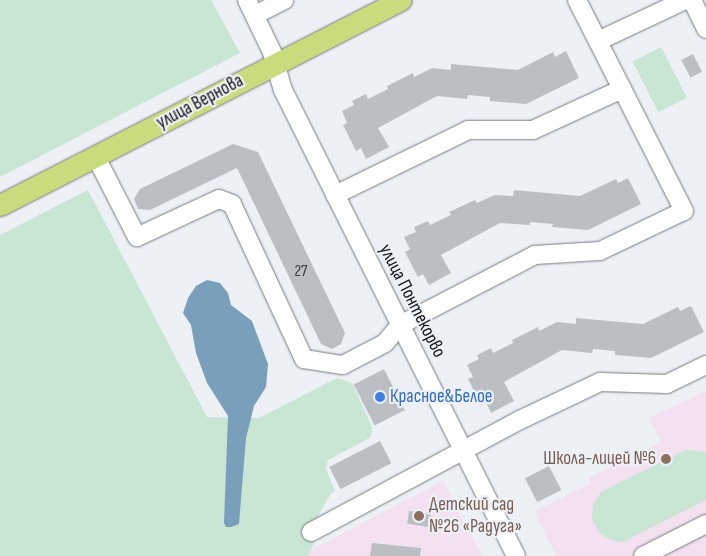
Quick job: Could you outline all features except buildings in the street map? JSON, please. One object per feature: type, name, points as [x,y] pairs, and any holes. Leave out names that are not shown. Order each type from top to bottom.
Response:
[{"type":"main road","name":"улица Вернова","points":[[0,205],[96,157],[276,62],[401,0]]},
{"type":"street","points":[[251,8],[284,0]]},
{"type":"street","points":[[96,157],[137,237],[219,199],[232,204],[304,358],[343,365],[385,343],[400,325],[535,255],[600,252],[684,211],[577,0]]},
{"type":"street","points":[[598,41],[685,0]]},
{"type":"street","points":[[692,0],[706,29]]},
{"type":"street","name":"улица Понтекорво","points":[[251,8],[276,62],[283,90],[516,556]]},
{"type":"street","points":[[335,195],[468,130],[534,130],[622,89]]},
{"type":"street","points":[[311,532],[520,420],[600,382],[667,384],[706,365]]},
{"type":"street","points":[[643,556],[706,524]]},
{"type":"shaded area","name":"Школа-лицей №6","points":[[706,391],[706,556],[556,556],[534,511],[590,484],[590,477],[661,442],[649,418]]},
{"type":"shaded area","name":"Детский сад №26 «Радуга»","points":[[443,481],[482,556],[308,556],[311,550]]},
{"type":"green space","points":[[0,0],[211,0],[240,53],[0,177]]},
{"type":"green space","points":[[661,47],[687,98],[658,112],[632,62]]},
{"type":"green space","points":[[88,190],[207,417],[259,418],[337,378],[352,383],[372,427],[371,437],[328,460],[326,469],[335,491],[330,495],[318,516],[318,535],[308,556],[0,556],[0,235]]},
{"type":"green space","points":[[685,450],[706,452],[706,500],[623,542],[611,540],[600,534],[592,519],[593,504],[601,492]]},
{"type":"water","points":[[207,280],[220,283],[228,293],[231,305],[252,321],[268,364],[266,387],[254,406],[246,438],[239,524],[231,527],[226,527],[224,523],[228,416],[207,383],[196,353],[191,325],[183,313],[188,298],[196,286]]},
{"type":"place","name":"Красное&Белое","points":[[380,397]]},
{"type":"place","name":"Школа-лицей №6","points":[[666,459]]},
{"type":"place","name":"Детский сад №26 «Радуга»","points":[[419,516]]}]
